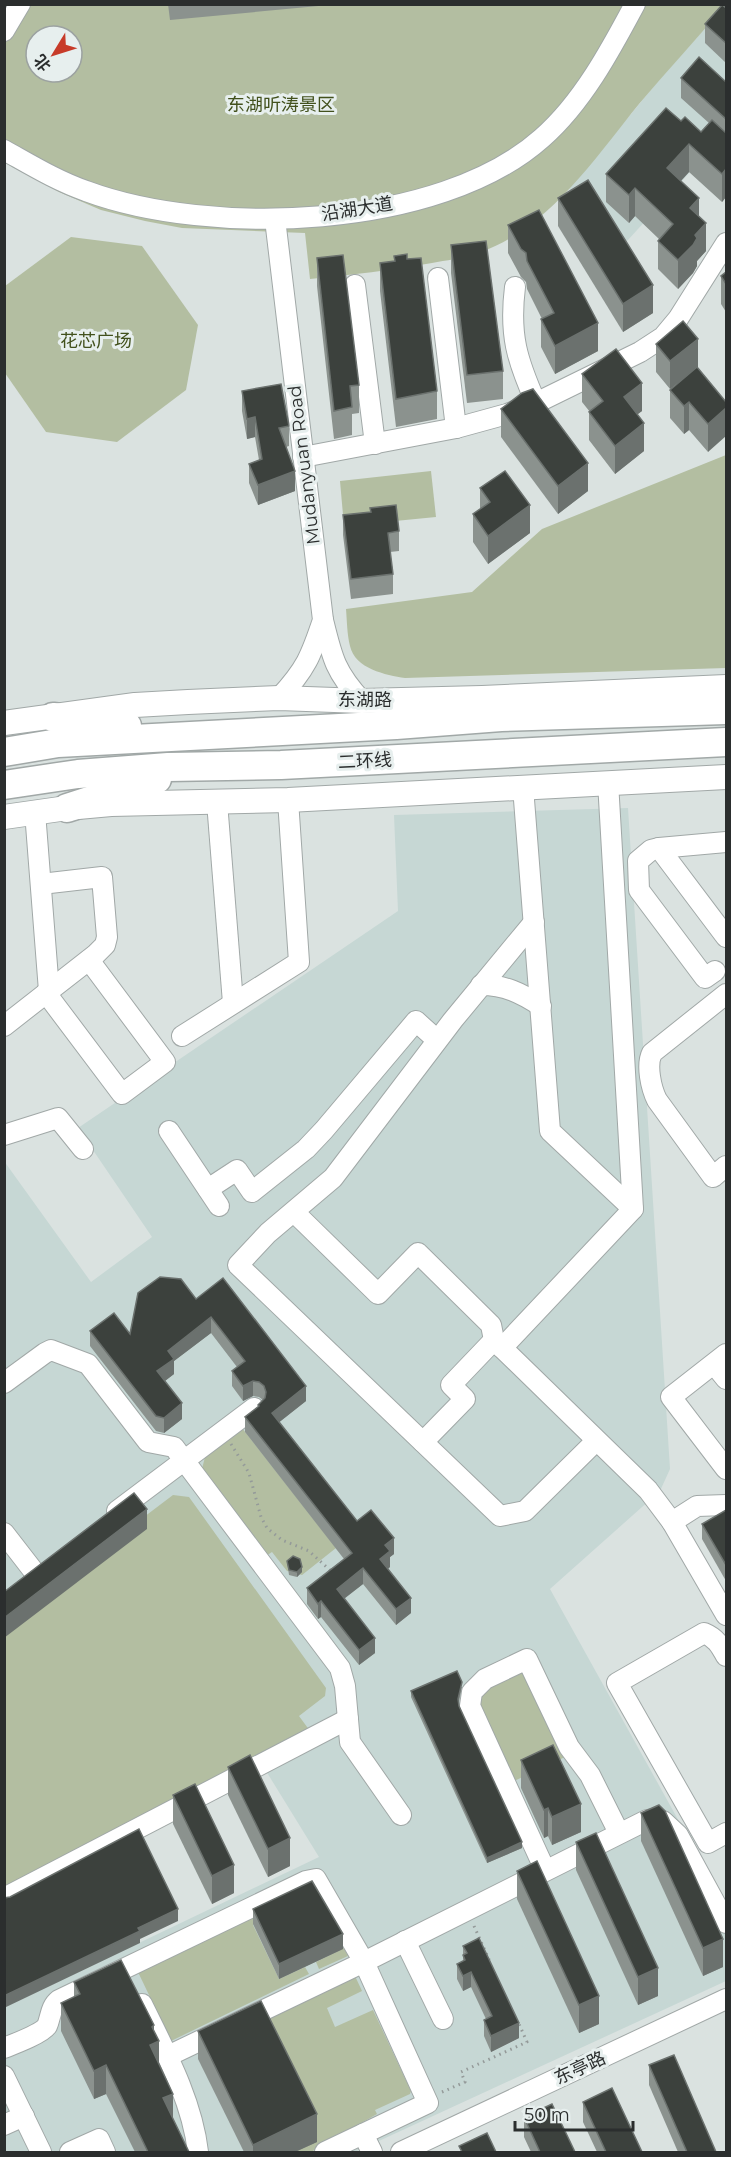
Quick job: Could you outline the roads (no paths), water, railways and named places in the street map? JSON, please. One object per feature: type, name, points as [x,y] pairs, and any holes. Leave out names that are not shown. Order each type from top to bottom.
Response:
[{"type":"highway","name":"二环线","points":[[4,752],[58,743],[396,725],[501,717],[726,710]]},
{"type":"highway","points":[[52,717],[198,735]]},
{"type":"highway","name":"二环线","points":[[4,785],[78,774],[197,766],[280,765],[726,742]]},
{"type":"highway","points":[[67,808],[197,766]]},
{"type":"main road","name":"东湖路","points":[[4,723],[135,705],[279,698],[362,701],[482,698],[726,687]]},
{"type":"main road","points":[[4,817],[111,804],[288,800],[726,777]]},
{"type":"street","points":[[4,31],[20,4]]},
{"type":"street","name":"沿湖大道","points":[[4,150],[52,176],[87,191],[126,202],[197,216],[275,219],[360,210],[430,197],[454,190],[502,166],[522,154],[557,124],[592,76],[635,4]]},
{"type":"street","name":"Mudanyuan Road","points":[[275,219],[323,620],[304,668],[279,698]]},
{"type":"street","points":[[303,457],[456,428],[507,414],[536,404],[640,352],[663,337],[678,319],[726,243]]},
{"type":"street","points":[[438,278],[456,428]]},
{"type":"street","points":[[356,285],[375,444]]},
{"type":"street","points":[[515,287],[513,325],[515,347],[520,366],[536,404]]},
{"type":"street","points":[[323,620],[332,659],[342,677],[362,701]]},
{"type":"street","points":[[423,1442],[465,1399],[451,1385],[498,1344],[633,1209],[608,783]]},
{"type":"street","points":[[523,787],[550,1131],[633,1209]]},
{"type":"street","points":[[182,1036],[299,962],[288,800]]},
{"type":"street","points":[[217,802],[233,1003]]},
{"type":"street","points":[[35,812],[48,992],[122,1094],[165,1062],[88,960]]},
{"type":"street","points":[[723,973],[705,978],[639,890],[638,861],[651,850],[659,848],[726,842]]},
{"type":"street","points":[[659,848],[726,937]]},
{"type":"street","points":[[7,1019],[48,992],[105,945],[108,923],[102,877],[41,884]]},
{"type":"street","points":[[534,922],[437,1040],[333,1178],[268,1233],[238,1265],[500,1516],[525,1511],[596,1440]]},
{"type":"street","points":[[481,985],[510,989],[540,1006]]},
{"type":"street","points":[[726,994],[652,1053],[649,1059],[653,1091],[657,1100],[713,1177],[726,1166]]},
{"type":"street","points":[[169,1131],[214,1197],[237,1170],[252,1192],[284,1167],[324,1130],[416,1021],[437,1040]]},
{"type":"street","points":[[4,1135],[58,1118],[83,1149]]},
{"type":"street","points":[[294,1212],[378,1294],[418,1253],[492,1325],[498,1344],[648,1490],[672,1522],[726,1615]]},
{"type":"street","points":[[4,1383],[51,1350],[88,1364],[148,1442],[174,1447],[337,1662],[344,1677],[350,1742],[401,1815]]},
{"type":"street","points":[[726,1379],[720,1359],[671,1397],[726,1469]]},
{"type":"street","points":[[100,1524],[254,1408]]},
{"type":"street","points":[[672,1522],[697,1506],[726,1505]]},
{"type":"street","points":[[4,1533],[28,1579],[54,1559]]},
{"type":"street","points":[[726,1656],[718,1642],[712,1636],[704,1633],[617,1683],[708,1843],[726,1833]]},
{"type":"street","points":[[545,1870],[470,1706],[472,1692],[485,1679],[527,1659],[570,1747],[590,1775],[619,1833]]},
{"type":"street","points":[[4,1898],[348,1719]]},
{"type":"street","points":[[168,2056],[364,1962],[619,1833],[653,1819],[668,1825],[682,1842],[726,1923]]},
{"type":"street","points":[[4,2048],[43,2030],[55,2003],[59,2000],[314,1878],[320,1882],[364,1962],[428,2103],[325,2152]]},
{"type":"street","points":[[405,1941],[443,2019]]},
{"type":"street","points":[[125,1970],[168,2056],[192,2118],[198,2152]]},
{"type":"street","name":"东亭路","points":[[401,2152],[726,1999]]},
{"type":"street","points":[[4,2076],[16,2111],[41,2152]]},
{"type":"street","points":[[4,2125],[16,2111]]},
{"type":"street","points":[[363,2134],[372,2152]]},
{"type":"street","points":[[70,2152],[99,2139],[105,2152]]},
{"type":"park label","name":"东湖听涛景区","points":[[281,105]]},
{"type":"park label","name":"花芯广场","points":[[96,341]]}]
